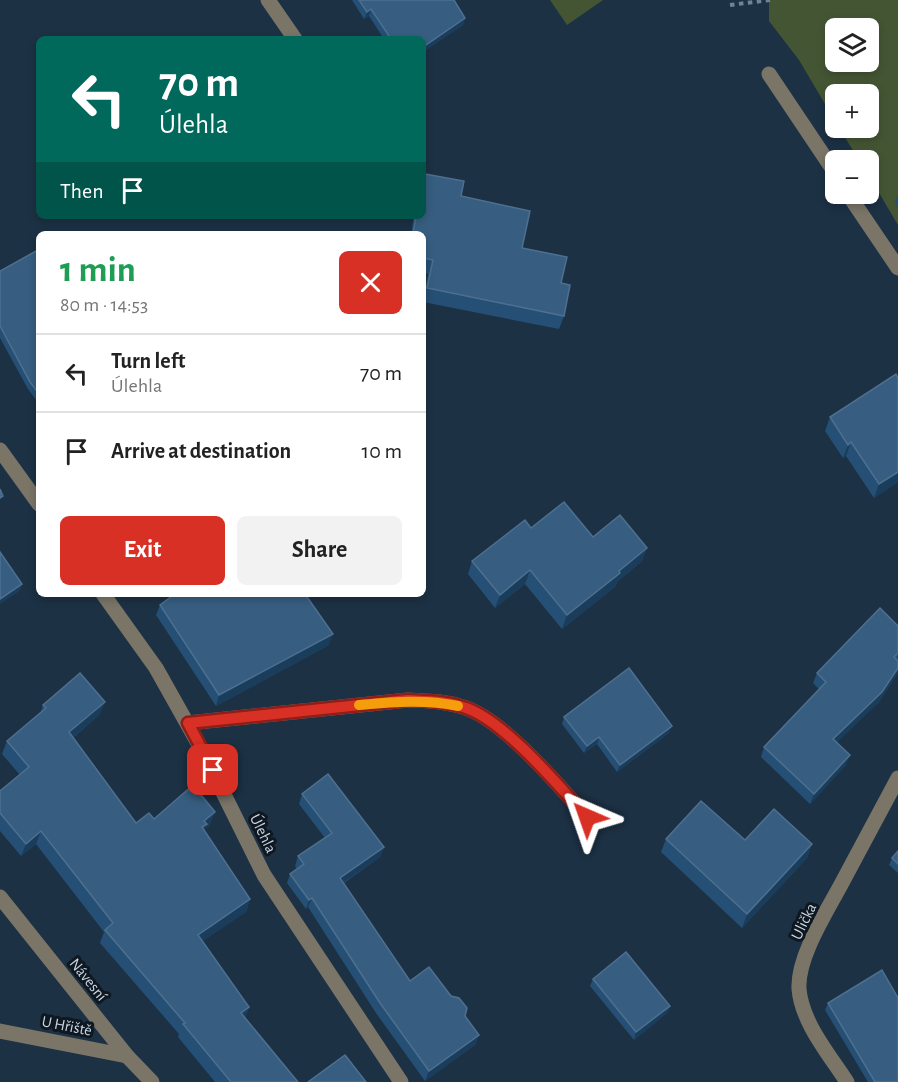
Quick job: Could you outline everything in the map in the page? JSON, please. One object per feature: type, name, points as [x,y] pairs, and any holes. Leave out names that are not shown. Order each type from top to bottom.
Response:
[{"type":"street","points":[[268,0],[293,36]]},
{"type":"street","points":[[768,74],[825,158]]},
{"type":"street","points":[[855,204],[898,268]]},
{"type":"street","points":[[0,450],[36,500]]},
{"type":"street","name":"Úlehla","points":[[105,597],[156,668],[188,723],[264,875],[401,1082]]},
{"type":"street","points":[[188,723],[408,700],[436,701],[464,707],[487,717],[542,768],[587,817]]},
{"type":"street","name":"Ulička","points":[[847,1082],[808,1022],[799,988],[800,973],[818,930],[898,777]]},
{"type":"street","name":"Návesní","points":[[0,897],[148,1079]]},
{"type":"street","name":"U Hřiště","points":[[0,1031],[127,1056]]},
{"type":"path","points":[[730,5],[770,0]]},
{"type":"green space","points":[[550,0],[603,0],[567,25]]},
{"type":"green space","points":[[769,0],[898,0],[898,225],[879,193],[879,150],[853,150],[845,138],[879,138],[879,84],[825,84],[825,104],[799,60],[769,21]]},
{"type":"building","points":[[359,0],[454,0],[465,18],[426,45],[426,36],[389,36],[371,9],[367,12]]},
{"type":"building","points":[[426,174],[464,181],[461,196],[530,211],[522,248],[567,257],[561,283],[570,285],[564,316],[427,288],[433,260],[426,259],[426,231],[414,231],[416,219],[426,219]]},
{"type":"building","points":[[36,251],[36,390],[0,326],[0,271]]},
{"type":"building","points":[[896,374],[898,378],[898,472],[879,484],[851,442],[848,445],[830,417]]},
{"type":"building","points":[[564,502],[593,537],[620,515],[647,548],[619,571],[620,573],[567,615],[530,570],[500,595],[472,561],[525,520],[531,528]]},
{"type":"building","points":[[0,552],[22,584],[0,599]]},
{"type":"building","points":[[171,597],[307,597],[333,634],[219,695],[160,605]]},
{"type":"building","points":[[880,608],[898,626],[898,653],[894,657],[898,661],[898,668],[882,692],[833,739],[850,755],[814,794],[764,747],[826,682],[817,673]]},
{"type":"building","points":[[629,668],[672,726],[620,765],[599,737],[587,746],[564,717]]},
{"type":"building","points":[[80,673],[105,702],[69,732],[136,823],[149,813],[154,819],[193,785],[215,812],[204,821],[207,824],[202,827],[250,899],[198,935],[249,1007],[241,1013],[298,1082],[231,1082],[183,1024],[185,1023],[105,930],[113,923],[41,831],[26,844],[0,813],[0,791],[29,767],[7,741],[46,708],[43,705]]},
{"type":"building","points":[[328,774],[384,847],[340,878],[410,981],[429,967],[451,996],[459,998],[467,1008],[465,1016],[479,1035],[429,1071],[380,1003],[312,898],[309,900],[290,874],[304,864],[298,856],[332,833],[302,794]]},
{"type":"building","points":[[701,801],[745,840],[774,809],[812,844],[747,914],[666,839]]},
{"type":"building","points":[[898,851],[898,864],[892,858]]},
{"type":"building","points":[[626,952],[670,1006],[636,1032],[593,979]]},
{"type":"building","points":[[882,970],[898,998],[898,1082],[875,1082],[828,1003]]},
{"type":"building","points":[[345,1055],[366,1082],[308,1082]]},
{"type":"slow traffic","points":[[359,705],[408,700],[436,701],[458,706]]},
{"type":"route","points":[[213,770],[188,723],[408,700],[436,701],[464,707],[487,717],[542,768],[587,817]]}]
